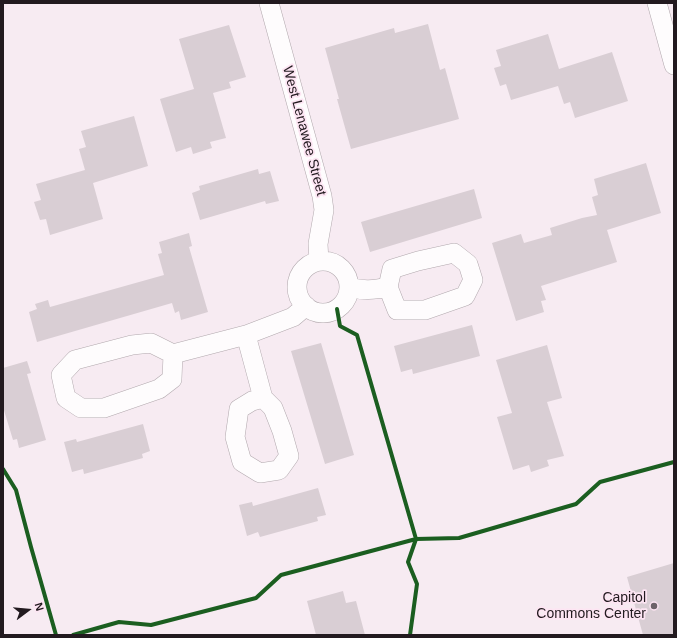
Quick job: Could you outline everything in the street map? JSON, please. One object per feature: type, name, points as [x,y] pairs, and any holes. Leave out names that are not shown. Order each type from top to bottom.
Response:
[{"type":"street","name":"West Lenawee Street","points":[[270,3],[322,196],[324,210],[318,244],[319,261]]},
{"type":"street","points":[[657,3],[674,65]]},
{"type":"street","points":[[319,261],[327,261],[340,267],[345,273],[349,287],[348,296],[337,309],[321,313],[306,306],[301,300],[298,292],[300,275],[304,269],[319,261]]},
{"type":"street","points":[[349,287],[360,290],[374,290],[388,287]]},
{"type":"street","points":[[173,354],[172,379],[159,389],[104,408],[81,408],[66,398],[61,374],[75,360],[132,345],[151,343],[173,354],[246,335],[294,317],[306,306]]},
{"type":"street","points":[[246,335],[264,398]]},
{"type":"building","points":[[428,24],[440,70],[445,68],[459,119],[351,149],[325,48],[394,28],[395,33]]},
{"type":"building","points":[[229,25],[246,77],[229,82],[231,88],[213,93],[226,138],[210,142],[212,148],[193,154],[191,147],[176,152],[160,99],[194,89],[179,39]]},
{"type":"building","points":[[548,34],[559,69],[612,52],[628,101],[575,118],[570,102],[564,104],[558,86],[511,100],[506,84],[500,86],[494,68],[501,66],[496,50]]},
{"type":"building","points":[[134,116],[148,166],[93,183],[103,219],[50,235],[46,219],[40,220],[34,202],[41,200],[36,184],[85,170],[79,149],[86,147],[81,131]]},
{"type":"building","points":[[646,163],[661,213],[607,230],[617,262],[541,286],[546,300],[541,301],[544,312],[516,321],[492,243],[521,234],[524,243],[552,235],[550,228],[597,215],[592,197],[598,195],[594,179]]},
{"type":"building","points":[[258,169],[259,174],[270,171],[279,201],[266,204],[265,201],[200,220],[192,193],[200,190],[199,186]]},
{"type":"building","points":[[474,189],[482,218],[370,252],[361,222]]},
{"type":"building","points":[[189,233],[192,246],[189,247],[208,312],[181,320],[179,311],[175,313],[172,303],[37,342],[29,312],[37,309],[35,304],[48,300],[50,307],[164,275],[158,254],[162,253],[159,242]]},
{"type":"building","points":[[472,325],[480,356],[413,374],[412,369],[401,372],[394,346]]},
{"type":"building","points":[[321,343],[354,455],[325,464],[291,351]]},
{"type":"building","points":[[547,345],[562,398],[547,402],[564,456],[547,460],[549,466],[531,472],[529,465],[513,470],[497,417],[512,413],[496,360]]},
{"type":"building","points":[[27,361],[31,373],[27,374],[46,440],[19,448],[17,439],[13,440],[3,407],[3,368]]},
{"type":"building","points":[[143,424],[150,451],[142,454],[143,458],[84,474],[83,469],[72,472],[64,442],[76,439],[77,442]]},
{"type":"building","points":[[318,488],[326,515],[317,517],[318,521],[260,537],[258,532],[247,536],[239,505],[252,502],[253,506]]},
{"type":"building","name":"Capitol Commons Center","points":[[674,563],[674,635],[643,635],[627,577]]},
{"type":"building","points":[[343,591],[346,603],[356,601],[365,635],[316,635],[307,601]]},
{"type":"cycle path","points":[[337,309],[340,326],[357,335],[416,539],[408,562],[417,584],[410,635]]},
{"type":"cycle path","points":[[73,635],[119,622],[151,625],[256,598],[281,575],[416,539],[459,538],[576,504],[600,482],[674,462]]},
{"type":"cycle path","points":[[3,469],[16,490],[56,635]]},
{"type":"place","name":"Capitol Commons Center","points":[[654,606]]}]
